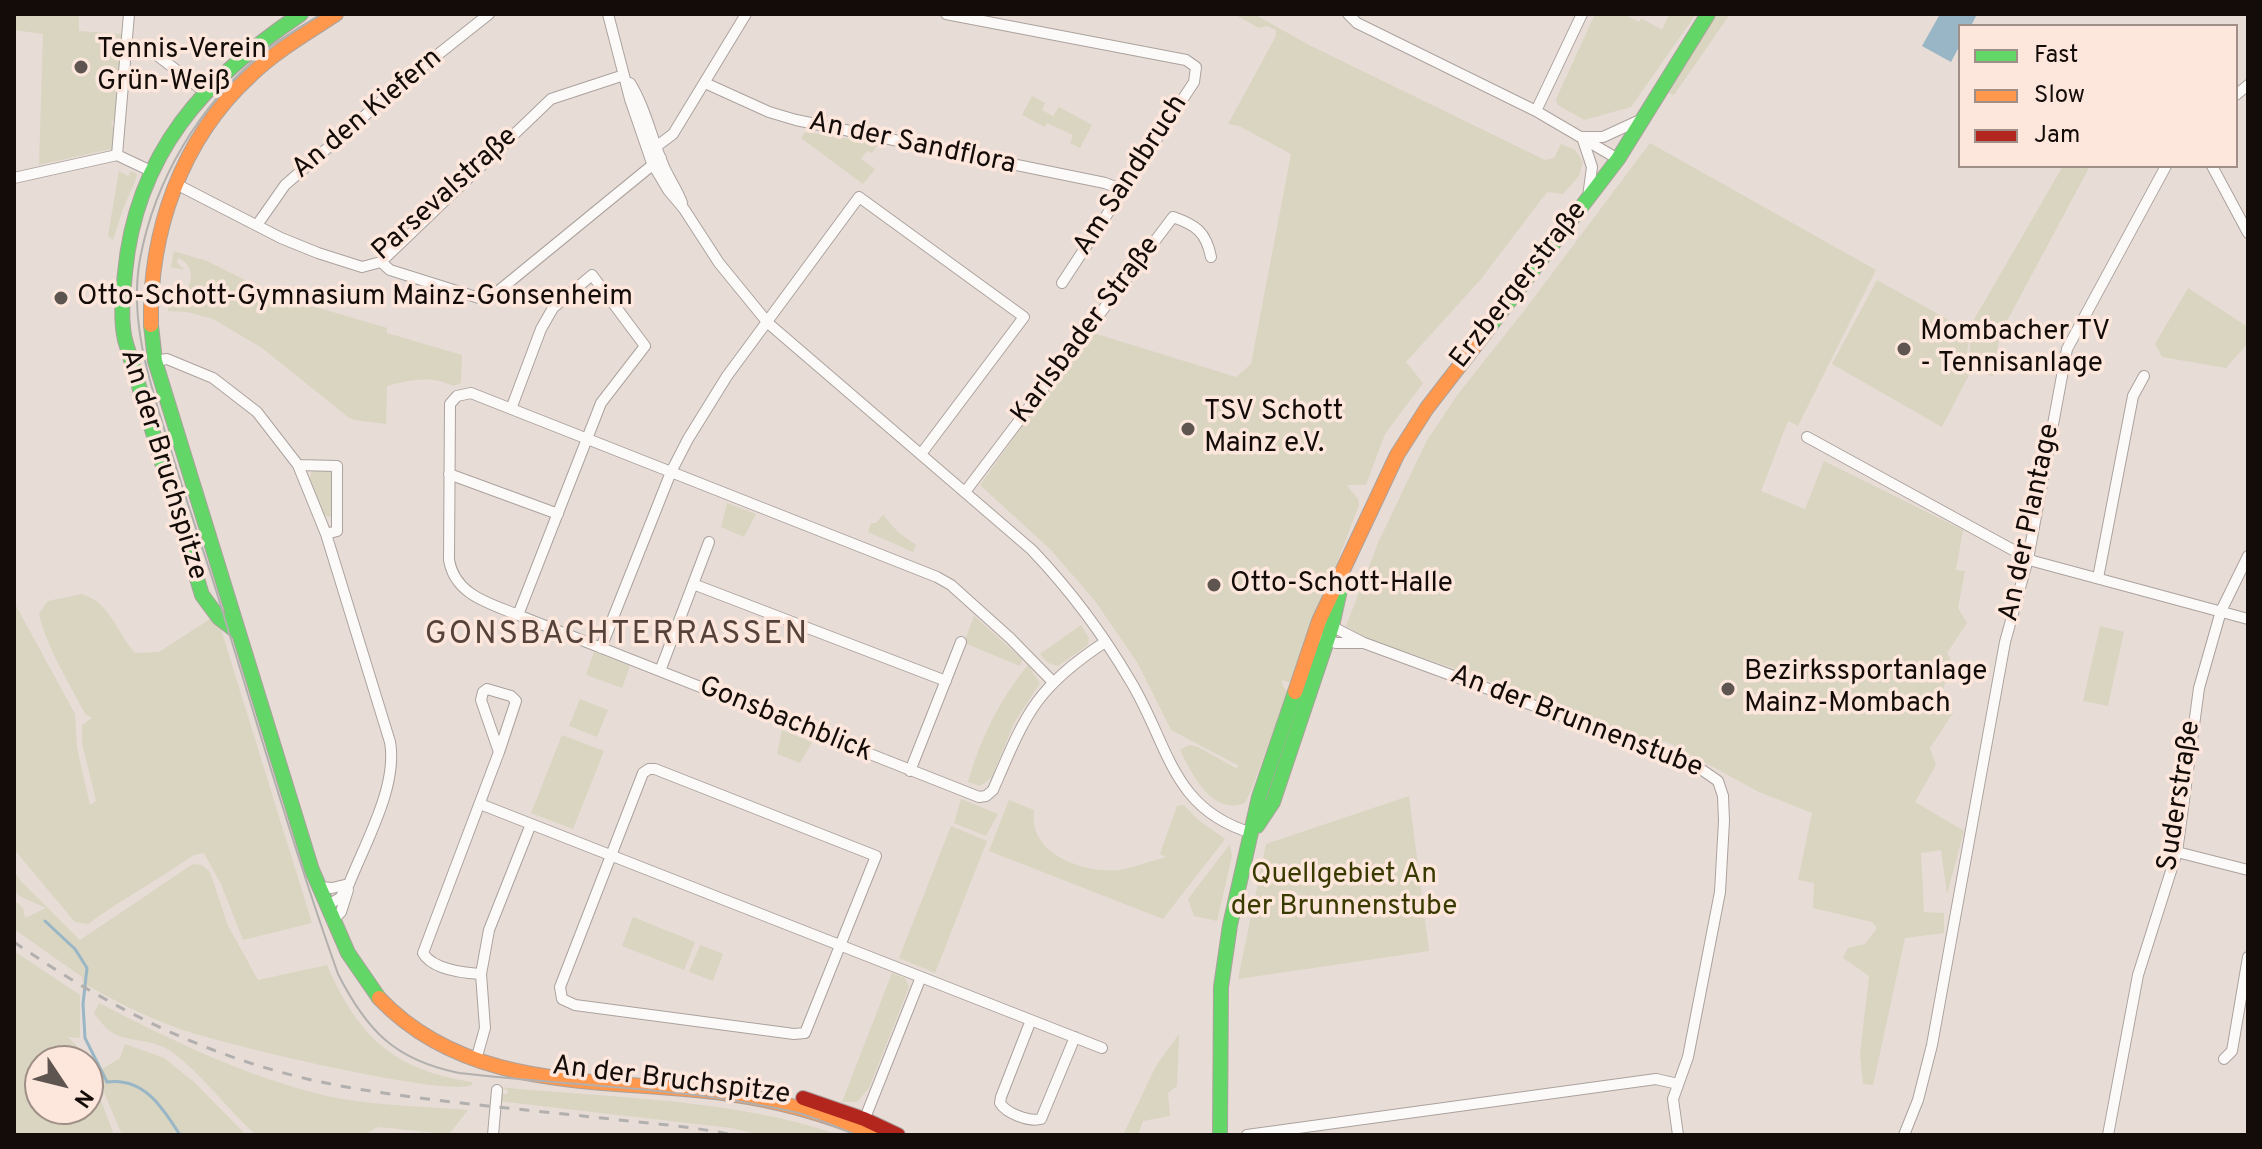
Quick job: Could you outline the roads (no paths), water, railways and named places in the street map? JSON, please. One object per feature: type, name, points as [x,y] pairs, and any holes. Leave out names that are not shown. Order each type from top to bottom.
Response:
[{"type":"main road","name":"An der Bruchspitze","points":[[237,631],[219,618],[202,595],[132,359],[122,337],[128,251],[139,202],[183,122],[205,92],[241,57],[301,14]]},
{"type":"main road","name":"An der Bruchspitze","points":[[336,14],[293,41],[242,83],[207,126],[163,216],[153,262],[150,323],[155,361],[223,585],[332,921],[364,980],[382,1001],[404,1021],[442,1046],[481,1061],[500,1068],[556,1077],[761,1099],[898,1135]]},
{"type":"main road","name":"Erzbergerstraße","points":[[1220,1135],[1221,987],[1230,925],[1252,833],[1273,802],[1323,630],[1346,565],[1397,455],[1427,408],[1618,159],[1708,14]]},
{"type":"main road","points":[[202,595],[217,596],[223,585]]},
{"type":"main road","name":"An der Bruchspitze","points":[[862,1124],[876,1135]]},
{"type":"street","points":[[117,155],[129,14]]},
{"type":"street","name":"An den Kiefern","points":[[257,225],[285,185],[407,79],[489,14]]},
{"type":"street","points":[[608,14],[630,99],[668,190],[719,263],[768,323],[1040,558],[1069,590],[1131,680],[1174,773],[1188,792],[1216,818],[1252,833]]},
{"type":"street","points":[[381,262],[390,270],[479,298],[491,297],[655,155],[673,134],[746,14]]},
{"type":"street","name":"Am Sandbruch","points":[[946,14],[1186,60],[1196,67],[1194,82],[1062,283]]},
{"type":"street","points":[[1348,14],[1357,23],[1536,111],[1618,159]]},
{"type":"street","points":[[1536,111],[1582,14]]},
{"type":"street","points":[[127,43],[154,53],[205,92]]},
{"type":"street","name":"Parsevalstraße","points":[[176,184],[281,238],[362,267],[381,262],[551,99],[624,75]]},
{"type":"street","name":"An der Sandflora","points":[[705,83],[769,112],[796,120],[1105,183],[1123,190]]},
{"type":"street","points":[[1582,137],[1610,135],[1645,118]]},
{"type":"street","points":[[1582,137],[1592,167],[1588,199]]},
{"type":"street","points":[[14,178],[117,155],[153,172]]},
{"type":"street","name":"An der Plantage","points":[[1904,1135],[1918,1100],[1932,1045],[2005,642],[2028,559],[2067,349],[2165,168]]},
{"type":"street","points":[[2213,168],[2248,233]]},
{"type":"street","points":[[601,648],[671,472],[708,405],[859,197],[1024,317],[921,454]]},
{"type":"street","name":"Karlsbader Straße","points":[[965,492],[1173,217],[1193,224],[1208,243],[1211,257]]},
{"type":"street","points":[[518,615],[588,438],[601,403],[645,346],[592,275],[553,308],[541,329],[511,409],[588,438],[947,582],[1021,648],[1052,681]]},
{"type":"street","points":[[155,361],[167,359],[213,378],[257,412],[298,465],[326,534],[392,753],[388,785],[341,912],[332,921]]},
{"type":"street","points":[[2098,578],[2133,396],[2144,376]]},
{"type":"street","name":"Gonsbachblick","points":[[511,409],[471,393],[463,393],[452,399],[448,410],[451,572],[464,590],[475,598],[910,771],[979,797],[986,796],[993,790],[1023,719],[1052,681],[1105,642]]},
{"type":"street","points":[[1807,437],[2028,559],[2248,619]]},
{"type":"street","points":[[298,465],[337,466],[337,531],[326,534]]},
{"type":"street","points":[[449,474],[558,514]]},
{"type":"street","points":[[660,671],[709,542]]},
{"type":"street","name":"Suderstraße","points":[[2108,1135],[2138,975],[2177,852],[2199,688],[2221,611],[2248,556]]},
{"type":"street","points":[[693,584],[946,681]]},
{"type":"street","name":"An der Brunnenstube","points":[[1323,630],[1336,643],[1364,643],[1695,765],[1718,781],[1724,807],[1720,892],[1688,1057],[1673,1099],[1678,1135]]},
{"type":"street","points":[[910,771],[961,642]]},
{"type":"street","points":[[481,974],[451,969],[428,960],[423,953],[480,804],[499,752],[516,701],[503,693],[487,689],[481,700],[499,752]]},
{"type":"street","points":[[655,769],[876,856],[809,1028],[803,1034],[565,1002],[560,987],[612,856],[643,773],[655,769]]},
{"type":"street","points":[[480,804],[1102,1048]]},
{"type":"street","points":[[481,1061],[485,1028],[481,974],[489,930],[531,824]]},
{"type":"street","points":[[2177,852],[2248,870]]},
{"type":"street","points":[[319,887],[349,884]]},
{"type":"street","points":[[326,906],[340,898],[349,884]]},
{"type":"street","points":[[2224,1059],[2232,1051],[2248,957]]},
{"type":"street","points":[[862,1124],[921,977]]},
{"type":"street","points":[[1031,1020],[1001,1097],[1000,1103],[1005,1110],[1031,1120],[1041,1119],[1075,1037]]},
{"type":"street","points":[[1247,1135],[1656,1079],[1678,1084]]},
{"type":"street","points":[[493,1135],[497,1090]]},
{"type":"water","points":[[1940,14],[1977,14],[1972,24],[1958,24],[1958,49],[1951,62],[1922,46]]},
{"type":"waterway","points":[[45,921],[75,949],[87,968],[83,1004],[85,1038],[107,1082],[132,1084],[142,1089],[159,1105],[180,1135]]},
{"type":"tram line","points":[[321,14],[283,38],[239,74],[199,121],[183,146],[147,229],[140,259],[137,309],[144,358],[157,407],[338,974],[360,1012],[385,1040],[417,1060],[437,1067],[459,1073],[712,1097],[802,1114],[857,1135]]},
{"type":"railway","points":[[14,942],[54,969],[136,1015],[221,1053],[265,1068],[390,1094],[733,1135]]},
{"type":"place","name":"Tennis-Verein Grün-Weiß","points":[[81,67]]},
{"type":"place","name":"Otto-Schott-Gymnasium Mainz-Gonsenheim","points":[[61,298]]},
{"type":"place","name":"Mombacher TV - Tennisanlage","points":[[1904,349]]},
{"type":"place","name":"TSV Schott Mainz e.V.","points":[[1188,429]]},
{"type":"place","name":"Otto-Schott-Halle","points":[[1214,585]]},
{"type":"place","name":"Bezirkssportanlage Mainz-Mombach","points":[[1728,689]]},
{"type":"district","name":"GONSBACHTERRASSEN","points":[[617,637]]},
{"type":"park label","name":"Quellgebiet An der Brunnenstube","points":[[1344,892]]}]
